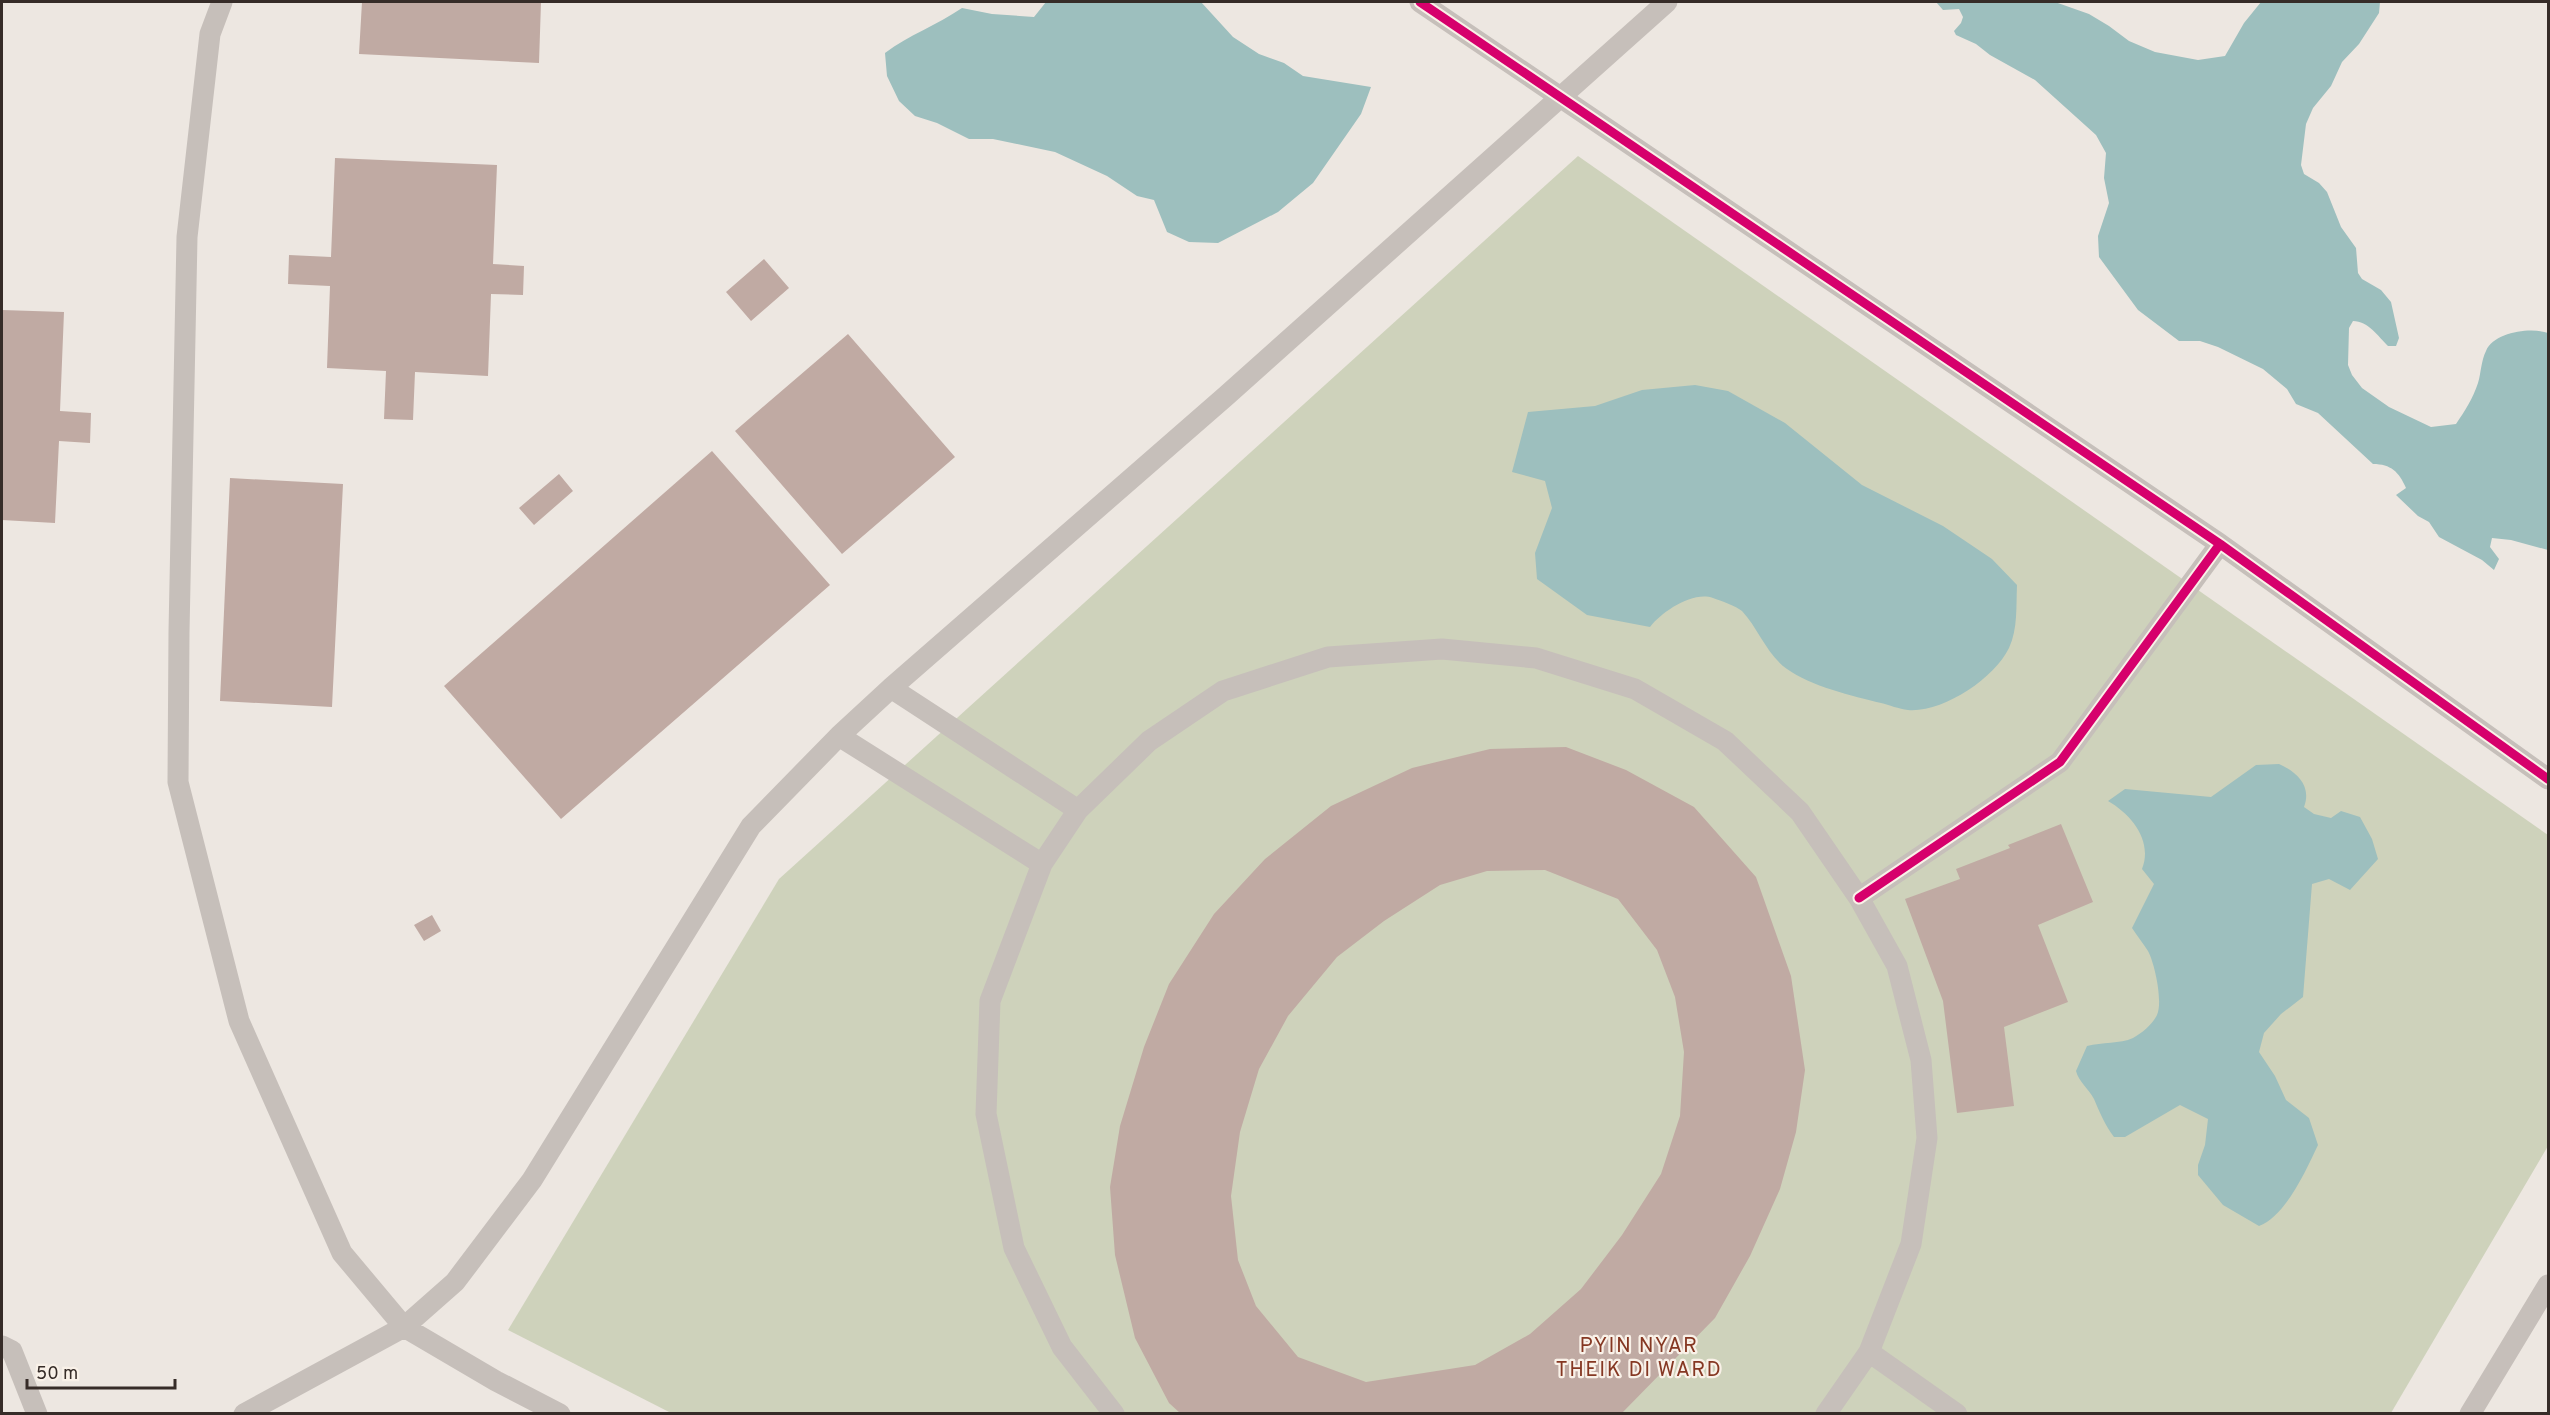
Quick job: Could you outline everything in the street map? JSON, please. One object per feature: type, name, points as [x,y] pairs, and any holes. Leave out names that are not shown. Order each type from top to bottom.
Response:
[{"type":"street","points":[[222,2],[210,34],[187,237],[178,782],[239,1021],[342,1253],[404,1327],[496,1381],[560,1413]]},
{"type":"street","points":[[1420,2],[1562,96],[2220,544],[2548,779]]},
{"type":"street","points":[[244,1413],[276,1406],[404,1327],[455,1282],[532,1180],[751,826],[839,736],[1235,388],[1667,2]]},
{"type":"street","points":[[1859,898],[2060,762],[2121,682],[2160,624],[2220,544]]},
{"type":"street","points":[[1114,1413],[1062,1347],[1014,1248],[986,1114],[990,1001],[1042,864],[1078,810],[1149,741],[1223,691],[1328,657],[1442,649],[1536,658],[1635,689],[1725,741],[1800,812],[1859,898],[1897,966],[1921,1060],[1928,1138],[1911,1244],[1869,1352],[1828,1413]]},
{"type":"street","points":[[891,688],[1078,810]]},
{"type":"street","points":[[839,736],[1042,864]]},
{"type":"street","points":[[2470,1413],[2548,1285]]},
{"type":"street","points":[[2,1346],[12,1351],[37,1413]]},
{"type":"street","points":[[1869,1352],[1957,1413]]},
{"type":"green space","points":[[1578,156],[2548,835],[2548,1146],[2391,1413],[673,1414],[508,1330],[779,879]]},
{"type":"water","points":[[1046,2],[1201,2],[1233,37],[1259,54],[1284,63],[1303,76],[1371,87],[1361,114],[1313,183],[1278,212],[1218,243],[1189,242],[1167,232],[1154,200],[1137,196],[1107,176],[1055,152],[993,139],[969,139],[937,123],[915,116],[899,101],[887,76],[885,53],[962,8],[992,14],[1034,17]]},
{"type":"water","points":[[1936,2],[2055,2],[2089,14],[2129,41],[2155,52],[2198,60],[2225,56],[2244,23],[2261,2],[2380,2],[2379,13],[2359,44],[2342,62],[2331,86],[2313,108],[2306,124],[2301,165],[2304,174],[2319,183],[2327,192],[2341,227],[2356,248],[2358,273],[2362,279],[2381,290],[2391,302],[2399,338],[2396,346],[2388,346],[2368,326],[2353,321],[2349,328],[2348,365],[2362,388],[2389,407],[2431,427],[2456,424],[2474,394],[2484,355],[2490,345],[2505,335],[2523,331],[2548,333],[2548,550],[2511,540],[2492,538],[2490,547],[2499,559],[2494,570],[2482,560],[2439,537],[2429,522],[2418,516],[2396,495],[2406,488],[2394,470],[2373,464],[2318,413],[2296,404],[2287,389],[2263,369],[2218,347],[2200,341],[2179,341],[2138,310],[2099,257],[2098,236],[2109,203],[2104,178],[2106,153],[2096,135],[2035,80],[1990,55],[1976,44],[1956,35],[1954,31],[1963,17],[1959,9],[1943,10]]},
{"type":"water","points":[[1695,385],[1728,391],[1785,423],[1862,485],[1943,526],[1992,559],[2017,585],[2016,617],[2012,641],[2002,660],[1992,671],[1966,692],[1951,700],[1936,706],[1908,710],[1832,690],[1796,675],[1780,663],[1768,649],[1742,611],[1713,598],[1696,597],[1678,604],[1650,627],[1587,615],[1537,579],[1535,553],[1552,508],[1545,481],[1512,472],[1528,412],[1595,406],[1642,390]]},
{"type":"water","points":[[2279,764],[2292,771],[2301,781],[2306,793],[2304,807],[2314,814],[2331,818],[2341,811],[2360,817],[2372,839],[2378,859],[2350,890],[2329,879],[2312,884],[2303,997],[2281,1014],[2264,1033],[2259,1052],[2275,1076],[2286,1100],[2309,1118],[2318,1145],[2286,1203],[2269,1221],[2259,1226],[2223,1205],[2198,1175],[2208,1119],[2180,1105],[2125,1137],[2114,1137],[2076,1071],[2087,1046],[2133,1038],[2150,1025],[2159,1009],[2159,992],[2153,965],[2148,951],[2132,928],[2154,884],[2142,869],[2145,849],[2138,830],[2125,814],[2108,801],[2125,789],[2211,797],[2256,765]]},
{"type":"building","points":[[362,2],[541,2],[539,63],[359,54]]},
{"type":"building","points":[[335,158],[497,165],[493,264],[524,266],[523,295],[491,294],[488,376],[415,372],[413,420],[384,419],[386,371],[327,368],[330,286],[288,284],[289,255],[331,257]]},
{"type":"building","points":[[764,259],[789,288],[751,321],[726,292]]},
{"type":"building","points":[[2,310],[64,312],[60,411],[91,413],[90,443],[59,441],[55,523],[2,520]]},
{"type":"building","points":[[848,334],[955,457],[842,554],[735,431]]},
{"type":"building","points":[[712,451],[830,585],[561,819],[444,686]]},
{"type":"building","points":[[559,474],[573,491],[534,525],[519,508]]},
{"type":"building","points":[[230,478],[343,484],[332,707],[220,701]]},
{"type":"building","points":[[1566,747],[1626,770],[1694,807],[1756,877],[1791,976],[1805,1070],[1796,1132],[1780,1189],[1750,1256],[1715,1318],[1622,1413],[1180,1413],[1169,1403],[1135,1338],[1115,1255],[1110,1187],[1120,1126],[1144,1047],[1169,984],[1214,914],[1265,859],[1331,806],[1412,768],[1490,749]],"holes":[[[1545,870],[1618,899],[1657,950],[1675,997],[1684,1052],[1680,1116],[1661,1174],[1622,1235],[1581,1289],[1530,1334],[1475,1365],[1366,1382],[1298,1357],[1256,1306],[1238,1260],[1231,1196],[1240,1132],[1259,1069],[1288,1016],[1337,957],[1384,921],[1440,885],[1487,871]]]},
{"type":"building","points":[[2061,824],[2093,902],[2038,925],[2068,1002],[2004,1027],[2014,1106],[1957,1113],[1943,1001],[1905,899],[1960,879],[1956,869],[2010,848],[2008,845]]},
{"type":"building","points":[[432,915],[441,931],[424,941],[414,925]]},
{"type":"cycle path","points":[[1420,2],[2220,544],[2548,779]]},
{"type":"cycle path","points":[[1859,898],[2060,762],[2220,544]]},
{"type":"district","name":"PYIN NYAR THEIK DI WARD","points":[[1639,1357]]}]
